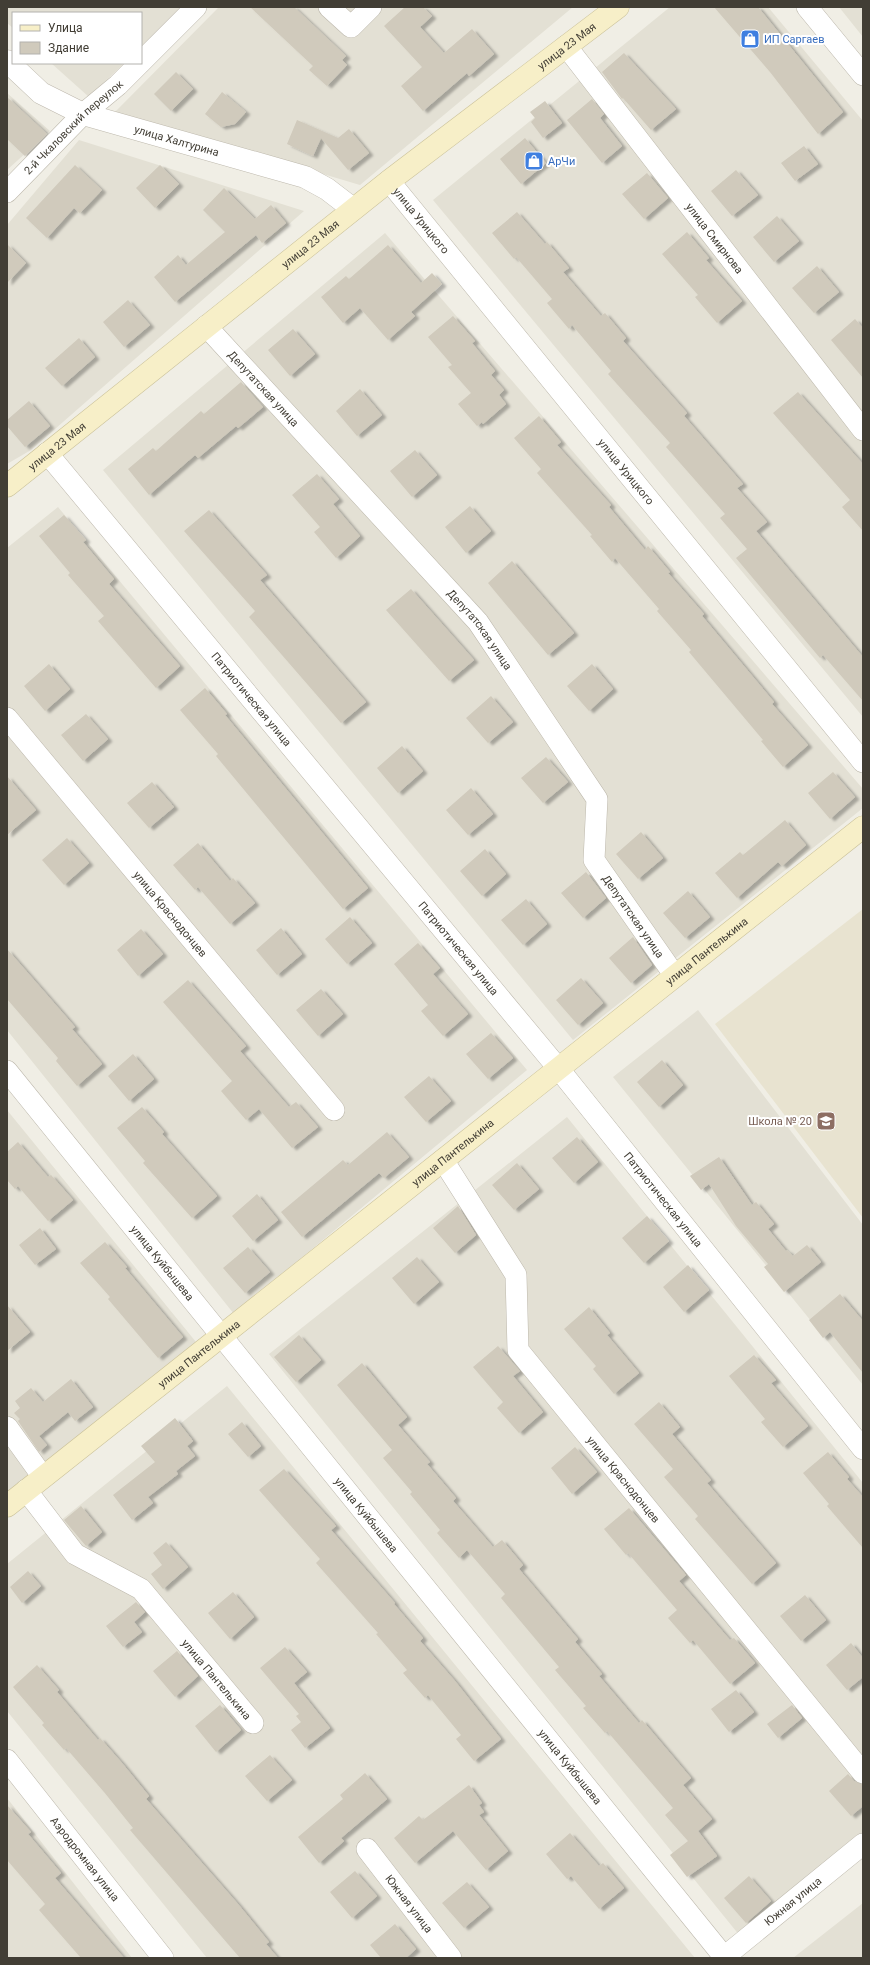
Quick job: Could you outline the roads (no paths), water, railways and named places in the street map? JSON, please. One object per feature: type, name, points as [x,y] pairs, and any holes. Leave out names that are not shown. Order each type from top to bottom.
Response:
[{"type":"main road","name":"улица 23 Мая","points":[[7,486],[389,180],[618,7]]},
{"type":"main road","name":"улица Пантелькина","points":[[7,1506],[34,1483],[863,827]]},
{"type":"street","name":"2-й Чкаловский переулок","points":[[142,60],[196,7]]},
{"type":"street","points":[[330,7],[351,27],[371,7]]},
{"type":"street","points":[[807,7],[863,75]]},
{"type":"street","name":"улица Смирнова","points":[[566,46],[863,430]]},
{"type":"street","name":"улица Халтурина","points":[[7,61],[41,93],[83,114],[305,178],[328,189],[353,209]]},
{"type":"street","name":"2-й Чкаловский переулок","points":[[7,192],[83,114],[118,85],[138,64]]},
{"type":"street","name":"улица Урицкого","points":[[389,180],[863,762]]},
{"type":"street","name":"Депутатская улица","points":[[206,326],[478,622],[597,799],[594,860],[675,976]]},
{"type":"street","name":"Патриотическая улица","points":[[47,453],[558,1068],[863,1449]]},
{"type":"street","name":"улица Краснодонцев","points":[[7,718],[334,1110]]},
{"type":"street","name":"улица Куйбышева","points":[[7,1071],[724,1958]]},
{"type":"street","name":"улица Краснодонцев","points":[[443,1160],[516,1275],[518,1350],[863,1773]]},
{"type":"street","name":"улица Пантелькина","points":[[7,1427],[34,1483],[75,1554],[141,1589],[254,1723]]},
{"type":"street","name":"Аэродромная улица","points":[[7,1760],[163,1958]]},
{"type":"street","name":"Южная улица","points":[[724,1958],[863,1844]]},
{"type":"street","name":"Южная улица","points":[[367,1849],[451,1958]]},
{"type":"place","name":"ИП Саргаев","points":[[750,39]]},
{"type":"place","name":"АрЧи","points":[[534,161]]},
{"type":"place","name":"Школа № 20","points":[[826,1121]]}]
